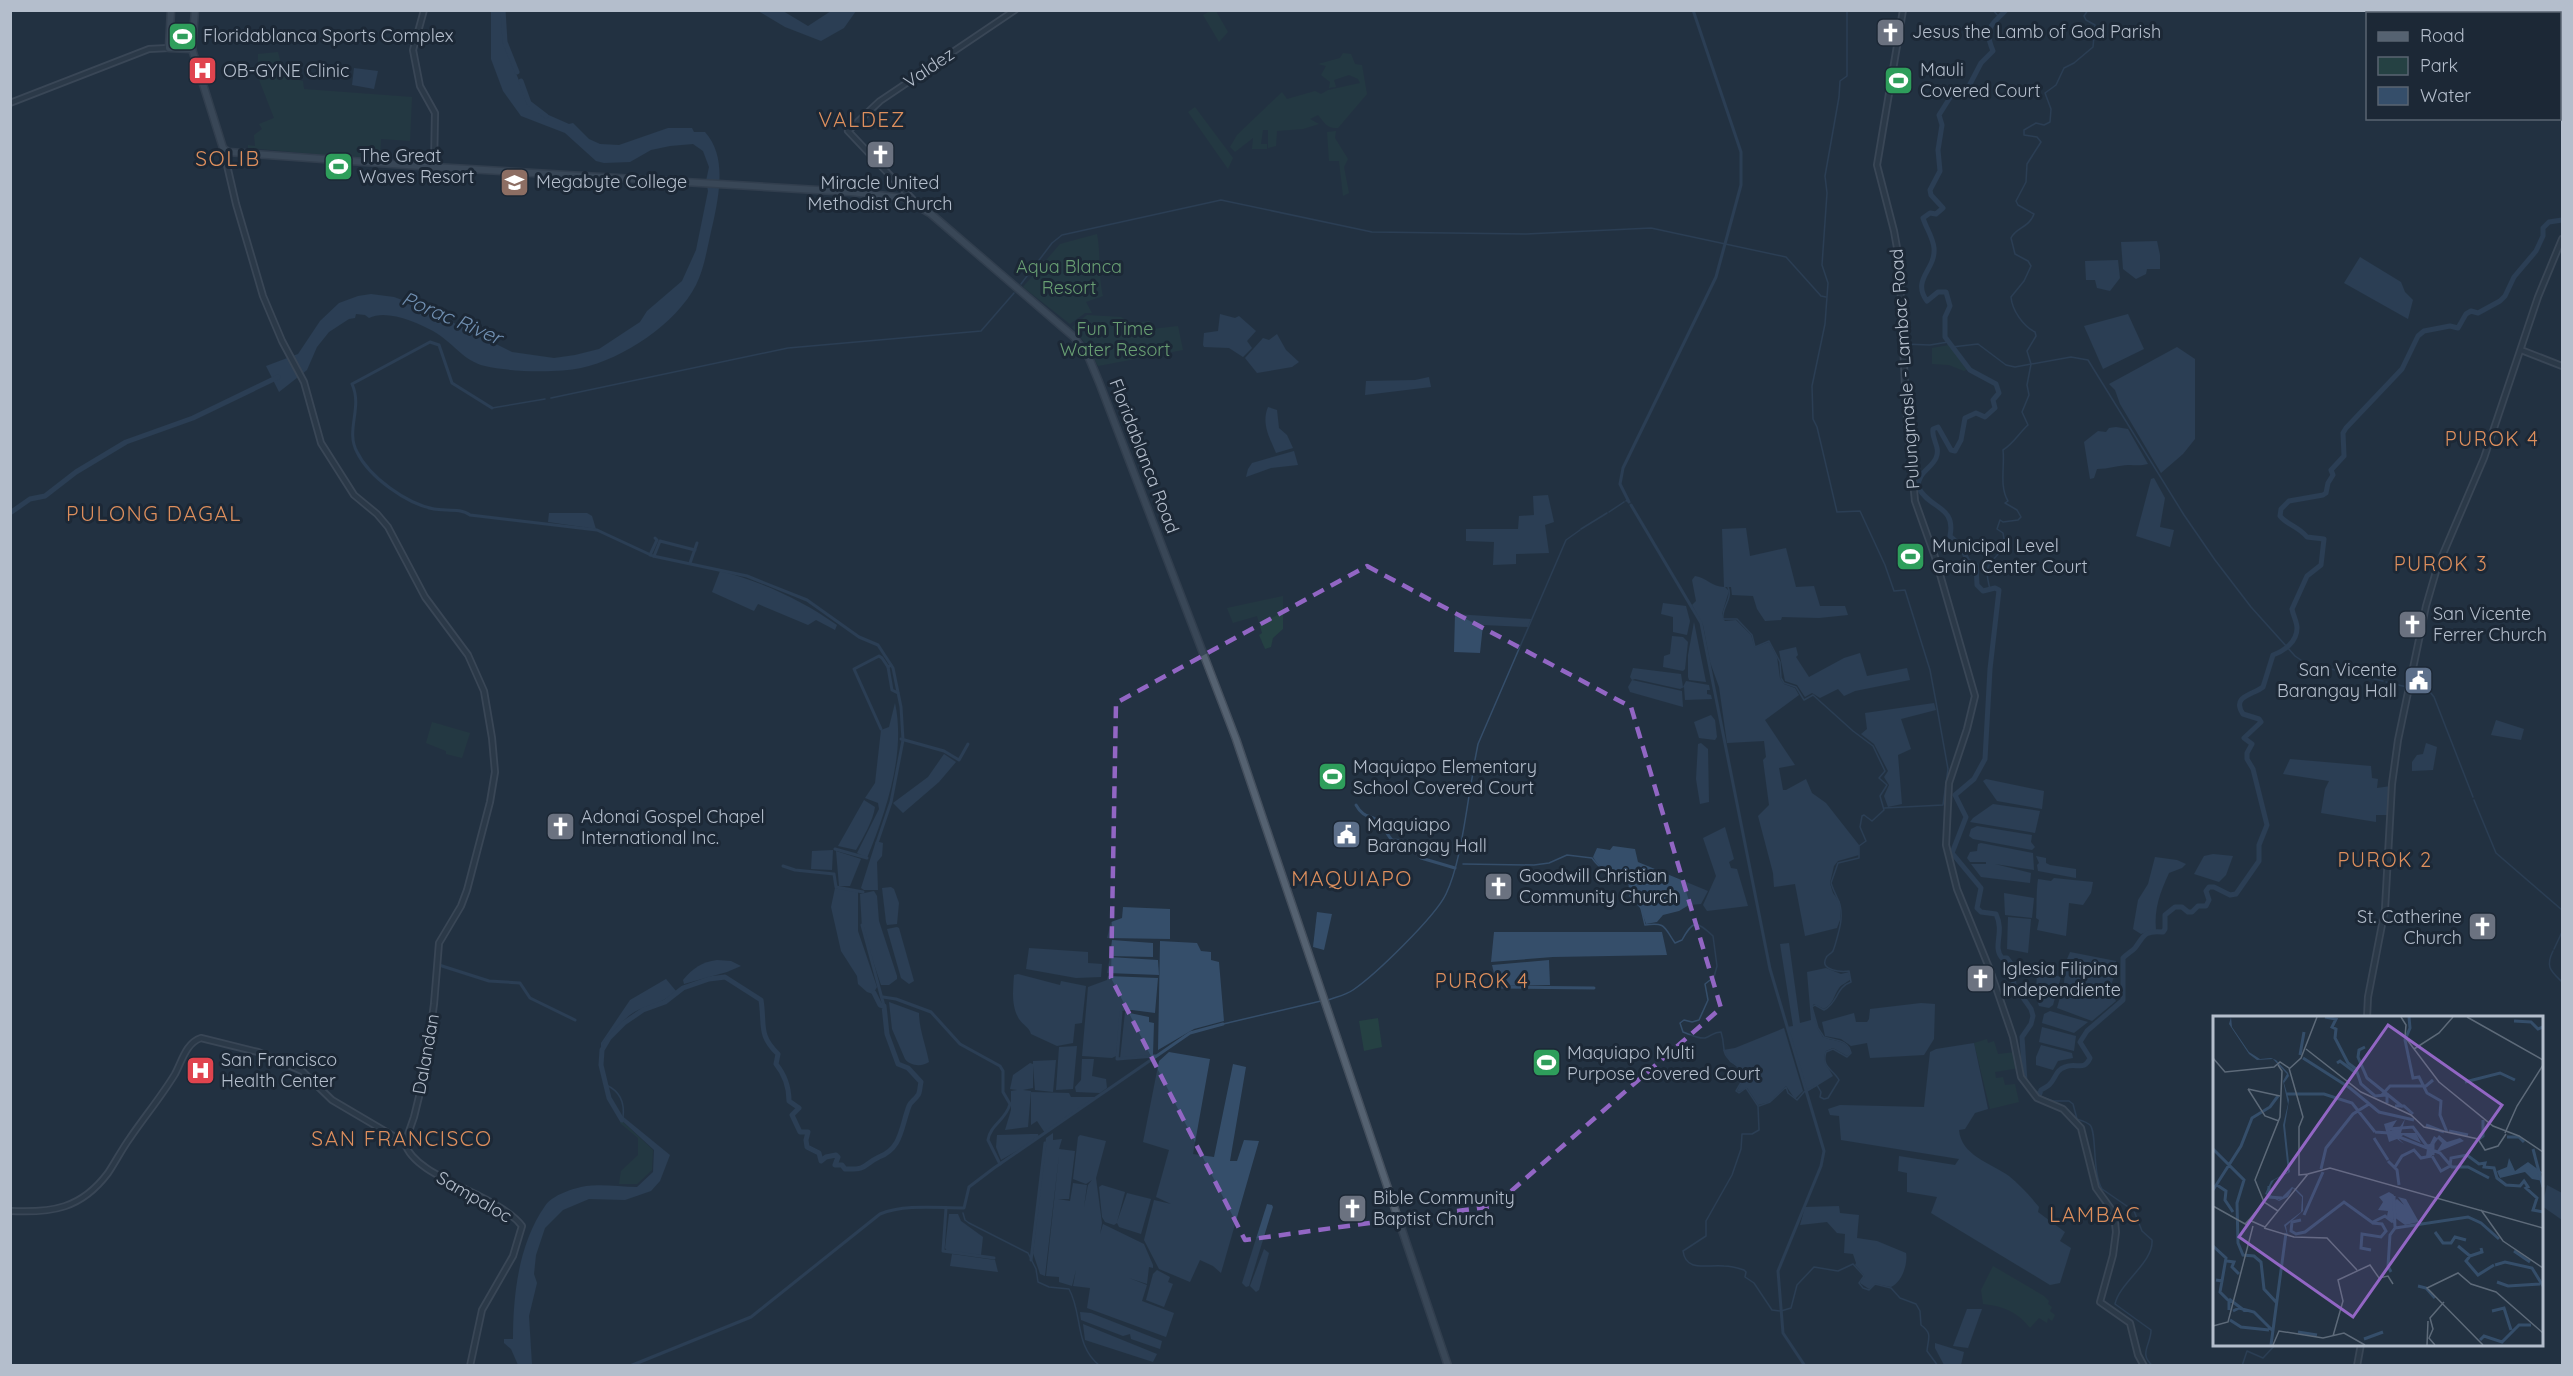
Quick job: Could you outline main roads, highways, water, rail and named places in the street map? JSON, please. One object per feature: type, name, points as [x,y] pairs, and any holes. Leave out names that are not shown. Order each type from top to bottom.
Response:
[{"type":"main road","points":[[171,10],[169,48],[192,50],[195,10]]},
{"type":"main road","name":"Floridablanca Road","points":[[192,50],[223,148],[232,153],[851,192],[896,197],[918,205],[1062,325],[1081,346],[1093,366],[1232,729],[1448,1365]]},
{"type":"water","points":[[491,11],[503,11],[506,49],[527,100],[535,109],[569,124],[573,123],[589,139],[600,144],[619,145],[668,128],[692,128],[694,132],[705,132],[716,152],[720,176],[706,255],[696,285],[676,313],[647,338],[614,357],[581,368],[559,371],[520,371],[477,364],[440,335],[419,324],[393,316],[369,318],[356,314],[355,318],[349,319],[329,332],[317,347],[307,370],[279,392],[266,366],[298,354],[320,321],[339,303],[358,296],[371,294],[394,297],[424,308],[512,352],[554,358],[599,349],[640,322],[647,311],[682,281],[696,250],[708,191],[706,181],[709,167],[703,151],[693,144],[670,146],[651,150],[630,162],[604,163],[596,161],[565,133],[521,116],[503,91],[491,59]]},
{"type":"water","points":[[758,11],[783,11],[808,26],[831,11],[856,11],[844,28],[821,41],[785,27]]},
{"type":"water","points":[[354,68],[378,71],[374,89],[352,85]]},
{"type":"water","points":[[2157,241],[2160,269],[2147,269],[2146,274],[2136,279],[2123,269],[2121,242]]},
{"type":"water","points":[[2360,257],[2401,282],[2405,292],[2413,300],[2408,319],[2344,283]]},
{"type":"water","points":[[2118,260],[2120,278],[2110,291],[2097,288],[2095,280],[2086,280],[2085,261]]},
{"type":"water","points":[[1220,314],[1235,318],[1239,316],[1256,331],[1247,341],[1252,348],[1243,357],[1229,348],[1204,347],[1204,333],[1218,331]]},
{"type":"water","points":[[2128,314],[2144,349],[2103,369],[2084,326]]},
{"type":"water","points":[[1277,334],[1286,350],[1299,362],[1292,367],[1257,373],[1245,358],[1263,338],[1269,340]]},
{"type":"water","points":[[2177,347],[2195,359],[2195,439],[2183,454],[2161,473],[2120,404],[2115,390],[2109,384]]},
{"type":"water","points":[[1429,377],[1431,387],[1365,395],[1366,381],[1415,380]]},
{"type":"water","points":[[1268,407],[1277,410],[1279,428],[1287,435],[1293,448],[1276,453],[1266,425]]},
{"type":"water","points":[[2109,428],[2128,429],[2148,464],[2097,469],[2094,478],[2090,479],[2084,442],[2098,431],[2106,432]]},
{"type":"water","points":[[1294,451],[1298,465],[1271,468],[1246,477],[1252,463]]},
{"type":"water","points":[[2154,478],[2165,498],[2160,527],[2174,530],[2170,547],[2136,536],[2151,479]]},
{"type":"water","points":[[1548,495],[1554,522],[1545,525],[1549,553],[1516,554],[1516,564],[1493,565],[1494,542],[1466,541],[1466,529],[1518,529],[1519,516],[1534,515],[1533,496]]},
{"type":"water","points":[[549,513],[587,513],[592,516],[596,529],[548,522]]},
{"type":"water","points":[[1746,528],[1750,556],[1786,548],[1796,587],[1814,586],[1820,606],[1845,606],[1848,615],[1819,618],[1782,617],[1781,620],[1765,621],[1757,609],[1753,596],[1732,595],[1731,587],[1725,587],[1729,591],[1722,614],[1723,619],[1725,621],[1736,620],[1751,635],[1755,647],[1769,642],[1777,657],[1780,678],[1784,684],[1795,688],[1799,695],[1765,720],[1795,765],[1779,768],[1783,790],[1806,779],[1812,793],[1826,803],[1859,845],[1859,855],[1838,861],[1834,866],[1830,883],[1833,893],[1840,902],[1840,920],[1837,928],[1805,936],[1795,884],[1774,887],[1773,873],[1758,816],[1769,805],[1763,760],[1766,757],[1764,741],[1727,743],[1719,687],[1710,662],[1703,625],[1692,605],[1696,601],[1692,580],[1695,576],[1716,586],[1724,587],[1722,529]]},
{"type":"water","points":[[720,571],[766,586],[795,600],[837,625],[835,630],[816,620],[808,625],[758,604],[754,611],[712,592]]},
{"type":"water","points":[[1663,603],[1686,606],[1690,621],[1687,635],[1673,632],[1673,617],[1661,614]]},
{"type":"water","points":[[1455,614],[1531,619],[1528,627],[1483,625],[1480,653],[1454,652]]},
{"type":"water","points":[[1694,622],[1706,682],[1689,680],[1688,677],[1688,655]]},
{"type":"water","points":[[1672,636],[1683,637],[1688,642],[1683,671],[1663,667],[1664,656],[1670,654]]},
{"type":"water","points":[[1796,647],[1798,655],[1796,657],[1809,677],[1844,658],[1860,653],[1867,676],[1907,668],[1910,680],[1855,691],[1844,696],[1838,689],[1820,698],[1812,693],[1805,697],[1797,685],[1785,681],[1779,651]]},
{"type":"water","points":[[1633,668],[1681,674],[1683,687],[1686,681],[1709,685],[1710,690],[1707,690],[1707,694],[1711,695],[1712,699],[1685,700],[1684,687],[1680,689],[1632,680],[1630,677]]},
{"type":"water","points":[[1632,680],[1682,691],[1683,707],[1630,692],[1628,687]]},
{"type":"water","points":[[895,703],[898,722],[896,762],[887,802],[867,858],[857,853],[879,809],[878,803],[865,798],[875,783],[881,730],[889,727]]},
{"type":"water","points":[[1934,703],[1936,710],[1901,719],[1911,749],[1898,755],[1902,804],[1888,807],[1884,796],[1889,785],[1884,777],[1888,771],[1874,744],[1861,734],[1867,729],[1865,713]]},
{"type":"water","points":[[1711,715],[1715,720],[1717,737],[1715,740],[1699,738],[1694,722]]},
{"type":"water","points":[[2496,720],[2524,729],[2521,740],[2491,735]]},
{"type":"water","points":[[1701,743],[1708,749],[1709,802],[1700,804],[1696,779],[1698,744]]},
{"type":"water","points":[[2426,743],[2437,747],[2433,770],[2412,771],[2412,762],[2417,755],[2423,754]]},
{"type":"water","points":[[944,754],[956,762],[939,782],[903,813],[893,803],[928,777]]},
{"type":"water","points":[[2290,759],[2371,766],[2372,778],[2378,779],[2377,788],[2391,786],[2389,815],[2376,815],[2376,822],[2321,813],[2325,789],[2329,781],[2283,774]]},
{"type":"water","points":[[1986,779],[2044,791],[2042,809],[1997,801],[1983,781]]},
{"type":"water","points":[[864,800],[875,807],[862,840],[856,850],[838,846]]},
{"type":"water","points":[[1993,804],[2040,811],[2035,833],[1970,822]]},
{"type":"water","points":[[1977,826],[2032,835],[2031,842],[2035,847],[2032,850],[1973,839],[1969,836],[1971,829]]},
{"type":"water","points":[[1725,827],[1734,859],[1729,862],[1731,868],[1737,869],[1748,906],[1707,911],[1703,905],[1716,876],[1703,838]]},
{"type":"water","points":[[876,841],[883,843],[882,856],[877,862],[878,890],[864,890],[861,888]]},
{"type":"water","points":[[1978,844],[2033,853],[2034,870],[1995,864],[2031,873],[2030,883],[1981,877],[1971,864],[1986,864],[1986,862],[1970,862],[1967,858],[1970,852],[1977,851]]},
{"type":"water","points":[[1613,846],[1635,849],[1638,862],[1708,891],[1701,904],[1689,905],[1679,911],[1663,915],[1657,922],[1646,924],[1639,904],[1631,895],[1629,880],[1604,869],[1593,857],[1597,848],[1610,850]]},
{"type":"water","points":[[833,850],[832,870],[811,869],[812,851]]},
{"type":"water","points":[[836,851],[861,859],[850,886],[839,886]]},
{"type":"water","points":[[2213,854],[2233,856],[2226,875],[2219,882],[2194,874],[2204,856]]},
{"type":"water","points":[[2036,856],[2046,858],[2046,863],[2050,865],[2076,869],[2076,878],[2038,871],[2039,863]]},
{"type":"water","points":[[2155,857],[2177,860],[2186,864],[2169,873],[2158,901],[2156,930],[2141,934],[2133,929],[2138,900],[2148,884]]},
{"type":"water","points":[[2054,878],[2093,882],[2091,893],[2083,905],[2069,903],[2066,936],[2037,930],[2039,920],[2036,918],[2038,879],[2051,881]]},
{"type":"water","points":[[891,887],[899,903],[897,924],[887,925],[882,888]]},
{"type":"water","points":[[835,888],[858,891],[858,931],[877,987],[873,994],[858,984],[857,976],[841,951],[831,907]]},
{"type":"water","points":[[874,891],[877,896],[879,921],[897,976],[897,979],[889,985],[881,985],[862,928],[860,894]]},
{"type":"water","points":[[2004,893],[2034,898],[2032,918],[2005,915]]},
{"type":"water","points":[[1123,907],[1170,909],[1170,939],[1107,938],[1111,922],[1122,918]]},
{"type":"water","points":[[1317,912],[1332,914],[1324,950],[1313,947]]},
{"type":"water","points":[[2008,917],[2031,919],[2028,953],[2007,949]]},
{"type":"water","points":[[897,927],[914,981],[909,984],[901,978],[887,929]]},
{"type":"water","points":[[1494,932],[1662,932],[1667,955],[1553,957],[1491,962]]},
{"type":"water","points":[[1112,940],[1153,943],[1153,957],[1109,956]]},
{"type":"water","points":[[1160,941],[1197,943],[1201,951],[1211,952],[1211,960],[1219,962],[1224,1021],[1194,1029],[1158,1050]]},
{"type":"water","points":[[1789,943],[1800,1023],[1811,1020],[1807,972],[1826,968],[1841,974],[1849,972],[1851,979],[1839,988],[1827,1007],[1824,1009],[1814,1004],[1812,1007],[1818,1029],[1823,1037],[1843,1043],[1851,1053],[1847,1056],[1833,1048],[1826,1051],[1825,1062],[1833,1076],[1807,1092],[1787,1027],[1793,1026],[1780,944]]},
{"type":"water","points":[[1029,948],[1088,952],[1088,963],[1102,964],[1101,977],[1076,978],[1026,969]]},
{"type":"water","points":[[2070,952],[2116,961],[2117,968],[2067,959]]},
{"type":"water","points":[[1110,957],[1158,960],[1159,975],[1107,973]]},
{"type":"water","points":[[717,960],[731,961],[741,966],[684,984],[683,980],[694,969]]},
{"type":"water","points":[[1549,960],[1550,985],[1497,986],[1492,965]]},
{"type":"water","points":[[2066,964],[2115,974],[2110,988],[2111,995],[2064,983]]},
{"type":"water","points":[[2037,970],[2061,977],[2053,1005],[2049,1008],[2039,1006],[2036,997]]},
{"type":"water","points":[[1018,974],[1060,985],[1061,981],[1086,986],[1082,1023],[1075,1024],[1073,1043],[1057,1046],[1031,1034],[1016,1014],[1013,998],[1014,975]]},
{"type":"water","points":[[1108,976],[1158,978],[1155,1013],[1121,1011],[1116,1056],[1112,1058],[1082,1056],[1088,987],[1107,980]]},
{"type":"water","points":[[666,979],[676,991],[664,1000],[630,1015],[613,1032],[601,1050],[601,1043],[630,1000]]},
{"type":"water","points":[[2063,987],[2102,996],[2113,996],[2116,1001],[2092,1021],[2057,1008]]},
{"type":"water","points":[[889,1002],[919,1013],[929,1062],[916,1065],[905,1059],[892,1029]]},
{"type":"water","points":[[1921,1003],[1935,1004],[1934,1039],[1924,1055],[1870,1058],[1867,1043],[1851,1046],[1841,1039],[1825,1036],[1822,1022],[1854,1013],[1856,1022],[1867,1022],[1870,1009]]},
{"type":"water","points":[[2050,1011],[2088,1022],[2074,1033],[2042,1023],[2044,1014]]},
{"type":"water","points":[[1125,1012],[1149,1017],[1149,1022],[1154,1023],[1153,1055],[1120,1059]]},
{"type":"water","points":[[2042,1027],[2076,1036],[2074,1051],[2039,1042]]},
{"type":"water","points":[[1784,1028],[1803,1091],[1795,1099],[1786,1086],[1770,1102],[1758,1105],[1747,1088],[1737,1091],[1743,1079],[1737,1066],[1730,1062],[1723,1050],[1735,1048]]},
{"type":"water","points":[[1974,1043],[1988,1109],[1975,1113],[1965,1129],[1959,1130],[1961,1139],[1978,1158],[2013,1179],[2039,1207],[2038,1212],[2065,1232],[2060,1241],[2071,1248],[2060,1283],[2050,1285],[1931,1213],[1937,1197],[1907,1192],[1907,1173],[1898,1171],[1899,1156],[1955,1165],[1959,1159],[1841,1140],[1839,1116],[1830,1115],[1828,1109],[1840,1105],[1924,1107],[1930,1052]]},
{"type":"water","points":[[2041,1045],[2072,1053],[2073,1058],[2058,1061],[2053,1070],[2036,1065],[2036,1057]]},
{"type":"water","points":[[1077,1046],[1073,1089],[1056,1090],[1059,1047]]},
{"type":"water","points":[[1169,1052],[1210,1059],[1193,1154],[1214,1157],[1233,1064],[1246,1067],[1230,1161],[1237,1161],[1244,1140],[1259,1141],[1221,1273],[1200,1260],[1190,1282],[1159,1269],[1144,1240],[1154,1200],[1171,1204],[1156,1197],[1169,1150],[1143,1142],[1159,1061]]},
{"type":"water","points":[[1082,1059],[1094,1059],[1092,1076],[1106,1079],[1107,1088],[1100,1093],[1076,1092],[1075,1087],[1081,1080]]},
{"type":"water","points":[[1056,1060],[1053,1092],[1035,1090],[1033,1066],[1033,1088],[1023,1090],[1031,1091],[1028,1127],[1005,1130],[1011,1110],[1011,1091],[1017,1090],[1010,1089],[1013,1075],[1030,1063],[1033,1064],[1033,1061]]},
{"type":"water","points":[[1031,1092],[1069,1093],[1071,1097],[1096,1097],[1045,1133],[1037,1121],[1031,1125]]},
{"type":"water","points":[[621,1115],[670,1155],[660,1181],[651,1191],[625,1200],[589,1199],[563,1210],[545,1228],[536,1255],[534,1274],[537,1283],[529,1316],[532,1365],[518,1365],[511,1349],[504,1343],[504,1339],[513,1339],[514,1304],[523,1252],[536,1220],[545,1206],[558,1195],[581,1187],[598,1185],[637,1187],[653,1172],[654,1150],[618,1117]]},
{"type":"water","points":[[1053,1133],[1053,1140],[1062,1139],[1059,1149],[1075,1151],[1069,1199],[1058,1199],[1070,1201],[1073,1183],[1087,1185],[1084,1207],[1088,1185],[1092,1180],[1086,1184],[1073,1179],[1078,1137],[1080,1135],[1106,1141],[1096,1178],[1102,1223],[1100,1234],[1103,1224],[1144,1244],[1153,1265],[1153,1268],[1149,1267],[1147,1284],[1129,1278],[1147,1285],[1142,1301],[1174,1313],[1166,1337],[1087,1308],[1090,1288],[1073,1286],[1076,1270],[1072,1286],[1059,1282],[1059,1277],[1046,1276],[1059,1155],[1045,1276],[1040,1274],[1033,1253],[1046,1138]]},
{"type":"water","points":[[1038,1134],[1039,1138],[1001,1160],[996,1147],[997,1135]]},
{"type":"water","points":[[1102,1185],[1125,1192],[1117,1222],[1127,1193],[1151,1199],[1141,1234],[1119,1227],[1117,1223],[1114,1225],[1105,1222],[1102,1217],[1099,1187]]},
{"type":"water","points":[[2547,1185],[2562,1193],[2562,1220],[2543,1207]]},
{"type":"water","points":[[1267,1204],[1273,1207],[1249,1286],[1246,1287],[1242,1283]]},
{"type":"water","points":[[1839,1206],[1840,1213],[1859,1215],[1857,1238],[1877,1241],[1906,1253],[1903,1272],[1895,1285],[1891,1287],[1876,1284],[1869,1289],[1860,1283],[1864,1275],[1855,1265],[1853,1254],[1844,1253],[1845,1234],[1837,1233],[1827,1222],[1800,1225],[1805,1207]]},
{"type":"water","points":[[949,1214],[958,1214],[961,1221],[983,1237],[981,1255],[947,1251],[945,1248]]},
{"type":"water","points":[[1264,1249],[1269,1253],[1259,1290],[1256,1292],[1250,1286]]},
{"type":"water","points":[[952,1254],[995,1260],[998,1272],[950,1266]]},
{"type":"water","points":[[1157,1270],[1170,1277],[1168,1282],[1173,1284],[1164,1307],[1146,1300],[1153,1274]]},
{"type":"water","points":[[1967,1309],[1982,1309],[1968,1348],[1953,1346]]},
{"type":"water","points":[[1080,1312],[1091,1313],[1162,1341],[1160,1349],[1131,1339],[1130,1334],[1123,1336],[1081,1320]]},
{"type":"water","points":[[1083,1324],[1157,1354],[1153,1362],[1085,1340]]},
{"type":"water","points":[[1935,1343],[1964,1352],[1961,1365],[1944,1365],[1935,1348]]},
{"type":"waterway","name":"Porac River","points":[[503,10],[505,42],[517,72]]},
{"type":"waterway","points":[[1629,502],[1620,484],[1623,468],[1716,277],[1741,185],[1741,152],[1693,10]]},
{"type":"waterway","points":[[1847,10],[1847,76],[1840,81],[1825,176],[1827,193],[1822,265],[1828,283],[1825,324],[1812,386],[1813,419],[1817,427],[1837,512],[1860,511],[1885,565],[1894,591],[1905,590],[1930,670],[1948,769],[1943,805],[1884,808]]},
{"type":"waterway","points":[[1993,10],[1999,17]]},
{"type":"waterway","points":[[2006,10],[1990,28],[1989,37],[1993,51],[1981,63],[1969,86],[1951,96],[1939,115],[1942,125],[1938,150],[1940,171],[1930,190],[1931,195],[1943,208],[1936,214],[1930,213],[1923,218],[1934,248],[1932,262],[1923,280],[1923,293],[1927,301],[1938,292],[1946,292],[1950,306],[1945,317],[1945,337],[1970,370],[1996,384],[1999,393],[1993,400],[1995,408],[1985,417],[1976,413],[1965,418],[1961,440],[1955,451],[1951,450],[1938,427],[1933,429],[1937,447],[1936,458],[1922,474],[1918,487],[1929,500],[1946,513],[1951,526],[1950,536],[1960,545],[1968,561],[1976,565],[1977,585],[1983,591],[1995,588],[1999,590],[1990,669],[1985,759],[1974,779],[1955,795],[1966,817],[1952,853],[1981,888],[1977,908],[1981,912],[1996,914],[1999,927],[1999,953],[2012,965],[2014,985],[2031,1009],[2033,1016],[2031,1024],[2022,1037],[2025,1082]]},
{"type":"waterway","points":[[1990,589],[1988,567],[2005,545],[2003,533],[1997,529],[2000,520],[2003,522],[2018,520],[2021,517],[2017,510],[2005,503],[2008,501],[2003,482],[2003,450],[2028,425],[2022,412],[2029,395],[2027,385],[2031,364],[2027,351],[2036,336],[2035,332],[2019,317],[2013,307],[2011,297],[2024,281],[2031,266],[2028,261],[2015,254],[2011,238],[2032,219],[2034,214],[2018,205],[2016,201],[2026,182],[2027,164],[2041,142],[2037,137],[2024,135],[2024,130],[2036,123],[2044,125],[2050,122],[2051,109],[2045,93],[2056,85],[2064,68],[2074,63],[2093,47],[2095,25],[2086,20],[2084,16],[2088,10]]},
{"type":"waterway","name":"Porac River","points":[[521,81],[529,103],[546,116]]},
{"type":"waterway","points":[[1021,284],[1052,243],[1062,235],[1221,200],[1372,232],[1526,234],[1651,228],[1786,257],[1821,296],[1826,297]]},
{"type":"waterway","points":[[2033,1091],[2039,1096],[2041,1090],[2051,1083],[2062,1068],[2082,1066],[2088,1062],[2090,1058],[2080,1042],[2087,1031],[2123,1000],[2123,958],[2143,937],[2148,933],[2163,932],[2165,915],[2175,907],[2182,907],[2192,912],[2198,906],[2206,906],[2209,900],[2206,891],[2209,887],[2230,895],[2236,894],[2259,861],[2259,845],[2267,825],[2253,769],[2247,759],[2247,753],[2252,744],[2244,738],[2261,722],[2259,719],[2243,714],[2240,703],[2245,697],[2263,687],[2273,655],[2295,638],[2297,626],[2292,609],[2307,576],[2321,565],[2324,539],[2307,537],[2280,516],[2281,509],[2289,501],[2326,493],[2333,475],[2331,470],[2344,456],[2343,433],[2402,369],[2418,336],[2424,331],[2450,326],[2458,328],[2466,314],[2471,311],[2478,313],[2500,301],[2514,277],[2536,251],[2543,236],[2543,228],[2549,222],[2562,220]]},
{"type":"waterway","points":[[551,398],[788,348],[981,331],[1014,293]]},
{"type":"waterway","points":[[492,408],[452,383],[439,345],[430,342],[352,384],[356,402],[353,427],[354,444],[370,471],[390,488],[412,502],[434,509],[462,511],[470,515],[597,530],[653,556],[747,576],[807,600],[859,637],[878,645],[893,668],[901,707],[903,740],[891,802],[877,843]]},
{"type":"waterway","points":[[1904,344],[1930,345],[1948,342]]},
{"type":"waterway","points":[[1952,347],[1978,344],[2006,365],[2015,367],[2071,357],[2088,360],[2184,515],[2215,560],[2251,607],[2295,656],[2305,663],[2383,681]]},
{"type":"waterway","name":"Porac River","points":[[10,513],[30,499],[45,496],[76,472],[126,442],[193,418],[278,377]]},
{"type":"waterway","points":[[492,408],[545,399]]},
{"type":"waterway","points":[[1609,512],[1624,502]]},
{"type":"waterway","points":[[1631,505],[1701,623],[1770,969],[1824,1151],[1821,1166],[1778,1271],[1783,1333],[1805,1366]]},
{"type":"waterway","points":[[1581,529],[1607,513]]},
{"type":"waterway","points":[[1473,770],[1478,744],[1566,540],[1580,530]]},
{"type":"waterway","points":[[650,555],[657,540],[655,538]]},
{"type":"waterway","points":[[654,556],[660,541],[695,550]]},
{"type":"waterway","points":[[690,563],[697,543]]},
{"type":"waterway","points":[[1728,587],[1729,596],[1723,619],[1737,619],[1752,635],[1755,647],[1769,641],[1780,662],[1781,678],[1784,683],[1796,687],[1804,700],[1813,695],[1873,746],[1885,771],[1879,778],[1887,785],[1880,796],[1884,810],[1872,821],[1862,816],[1860,827],[1866,841],[1859,846],[1859,858],[1838,863],[1831,883],[1840,903],[1841,919],[1833,951],[1825,962],[1826,966],[1832,970],[1849,971],[1851,982],[1842,988],[1829,1007],[1824,1010],[1815,1005],[1812,1007],[1818,1028],[1824,1037],[1844,1043],[1851,1053],[1847,1057],[1833,1049],[1826,1052],[1826,1065],[1839,1080],[1828,1098],[1820,1097],[1821,1092],[1817,1085],[1804,1092],[1797,1100],[1788,1093],[1786,1087],[1770,1102],[1759,1106]]},
{"type":"waterway","points":[[881,729],[854,669],[879,656],[888,667],[891,665]]},
{"type":"waterway","points":[[888,667],[892,690],[898,693]]},
{"type":"waterway","points":[[2386,682],[2407,687]]},
{"type":"waterway","points":[[2411,688],[2430,692],[2434,697],[2473,797]]},
{"type":"waterway","points":[[901,739],[944,751],[959,760],[968,744]]},
{"type":"waterway","points":[[1328,1000],[1344,995],[1363,983],[1418,931],[1440,904],[1456,867],[1473,773]]},
{"type":"waterway","points":[[2474,800],[2496,853],[2562,910]]},
{"type":"waterway","points":[[1356,805],[1362,813],[1377,820],[1392,840],[1408,841],[1421,858],[1455,868]]},
{"type":"waterway","points":[[835,849],[867,858]]},
{"type":"waterway","points":[[1463,864],[1534,865],[1549,863],[1567,855],[1592,858],[1605,870],[1629,880],[1630,896],[1641,908],[1645,925],[1661,925],[1675,943],[1682,940],[1695,924],[1703,927],[1713,936],[1717,966],[1714,977],[1705,984],[1708,1000],[1699,1020],[1692,1022],[1684,1020],[1680,1023],[1683,1032],[1699,1038],[1721,1032],[1725,1054],[1737,1066],[1743,1079],[1736,1091],[1739,1093],[1746,1088],[1758,1106],[1759,1130],[1752,1134],[1742,1134],[1741,1149],[1732,1175],[1706,1221],[1706,1236],[1683,1251],[1685,1258],[1693,1265],[1726,1266],[1744,1270],[1745,1277],[1754,1283],[1772,1310],[1781,1311],[1791,1308],[1797,1285],[1814,1267],[1838,1271],[1853,1264],[1864,1276],[1859,1283],[1863,1288],[1869,1290],[1875,1284],[1891,1288],[1900,1298],[1916,1304],[1920,1311],[1921,1325],[1928,1334],[1927,1351],[1938,1366]]},
{"type":"waterway","points":[[783,866],[795,870],[834,874],[836,887],[863,892]]},
{"type":"waterway","points":[[862,925],[884,1006]]},
{"type":"waterway","points":[[2554,949],[2562,932]]},
{"type":"waterway","points":[[2553,951],[2549,965],[2562,982]]},
{"type":"waterway","points":[[439,965],[489,981],[520,983],[530,998],[575,1020]]},
{"type":"waterway","points":[[622,1120],[609,1098],[601,1065],[602,1050],[609,1038],[624,1023],[643,1010],[665,1002],[683,988],[709,979],[725,977],[761,1000],[763,1029],[767,1041],[778,1054],[776,1064],[786,1081],[789,1101],[799,1108],[792,1115],[800,1132],[808,1132],[807,1147],[819,1153],[821,1161],[826,1157],[836,1155],[838,1157],[835,1165],[842,1165],[845,1169],[858,1169],[865,1166],[892,1148],[902,1129],[909,1106],[919,1094],[921,1082],[908,1068],[898,1064],[887,1034],[884,1006],[880,1005],[874,993]]},
{"type":"waterway","points":[[1493,977],[1495,987],[1594,988]]},
{"type":"waterway","points":[[883,997],[896,999],[931,1012],[960,1044],[1000,1066],[1003,1071],[1003,1092],[1010,1104],[992,1130],[988,1140],[1000,1164]]},
{"type":"waterway","points":[[1223,1024],[1321,1001]]},
{"type":"waterway","points":[[1121,1012],[1117,1059],[1155,1056]]},
{"type":"waterway","points":[[630,1366],[751,1317],[880,1214],[910,1208],[964,1208],[969,1187],[994,1168],[1190,1033],[1223,1024]]},
{"type":"waterway","points":[[606,1085],[615,1090],[620,1098],[623,1118]]},
{"type":"waterway","points":[[2039,1096],[2053,1101],[2069,1101],[2073,1104],[2077,1119],[2090,1125],[2097,1173],[2102,1189],[2134,1211],[2142,1231],[2152,1240],[2148,1256],[2123,1288],[2115,1304],[2151,1330],[2146,1357],[2153,1366]]},
{"type":"waterway","points":[[1031,1260],[1045,1143]]},
{"type":"waterway","points":[[946,1208],[943,1251],[994,1258]]},
{"type":"waterway","points":[[963,1213],[965,1220],[969,1223],[1028,1253],[1036,1269],[1038,1282],[1049,1287],[1069,1289],[1086,1349],[1100,1366]]},
{"type":"waterway","points":[[2242,1366],[2247,1351],[2263,1358],[2274,1346]]},
{"type":"place","name":"Jesus the Lamb of God Parish","points":[[1891,32]]},
{"type":"place","name":"Floridablanca Sports Complex","points":[[182,36]]},
{"type":"place","name":"OB-GYNE Clinic","points":[[202,71]]},
{"type":"place","name":"Mauli Covered Court","points":[[1899,80]]},
{"type":"place","name":"Miracle United Methodist Church","points":[[880,154]]},
{"type":"place","name":"The Great Waves Resort","points":[[338,166]]},
{"type":"place","name":"Megabyte College","points":[[515,182]]},
{"type":"place","name":"Municipal Level Grain Center Court","points":[[1911,556]]},
{"type":"place","name":"San Vicente Ferrer Church","points":[[2412,624]]},
{"type":"place","name":"San Vicente Barangay Hall","points":[[2418,680]]},
{"type":"place","name":"Maquiapo Elementary School Covered Court","points":[[1332,777]]},
{"type":"place","name":"Adonai Gospel Chapel International Inc.","points":[[560,827]]},
{"type":"place","name":"Maquiapo Barangay Hall","points":[[1346,835]]},
{"type":"place","name":"Goodwill Christian Community Church","points":[[1498,886]]},
{"type":"place","name":"St. Catherine Church","points":[[2483,927]]},
{"type":"place","name":"Iglesia Filipina Independiente","points":[[1981,979]]},
{"type":"place","name":"Maquiapo Multi Purpose Covered Court","points":[[1546,1063]]},
{"type":"place","name":"San Francisco Health Center","points":[[200,1070]]},
{"type":"place","name":"Bible Community Baptist Church","points":[[1352,1208]]},
{"type":"district","name":"VALDEZ","points":[[862,120]]},
{"type":"district","name":"SOLIB","points":[[228,159]]},
{"type":"district","name":"PUROK 4","points":[[2492,439]]},
{"type":"district","name":"PULONG DAGAL","points":[[154,514]]},
{"type":"district","name":"PUROK 3","points":[[2441,564]]},
{"type":"district","name":"PUROK 2","points":[[2385,860]]},
{"type":"district","name":"MAQUIAPO","points":[[1352,879]]},
{"type":"district","name":"PUROK 4","points":[[1482,981]]},
{"type":"district","name":"SAN FRANCISCO","points":[[402,1139]]},
{"type":"district","name":"LAMBAC","points":[[2095,1215]]},
{"type":"park label","name":"Aqua Blanca Resort","points":[[1069,277]]},
{"type":"park label","name":"Fun Time Water Resort","points":[[1115,339]]}]
